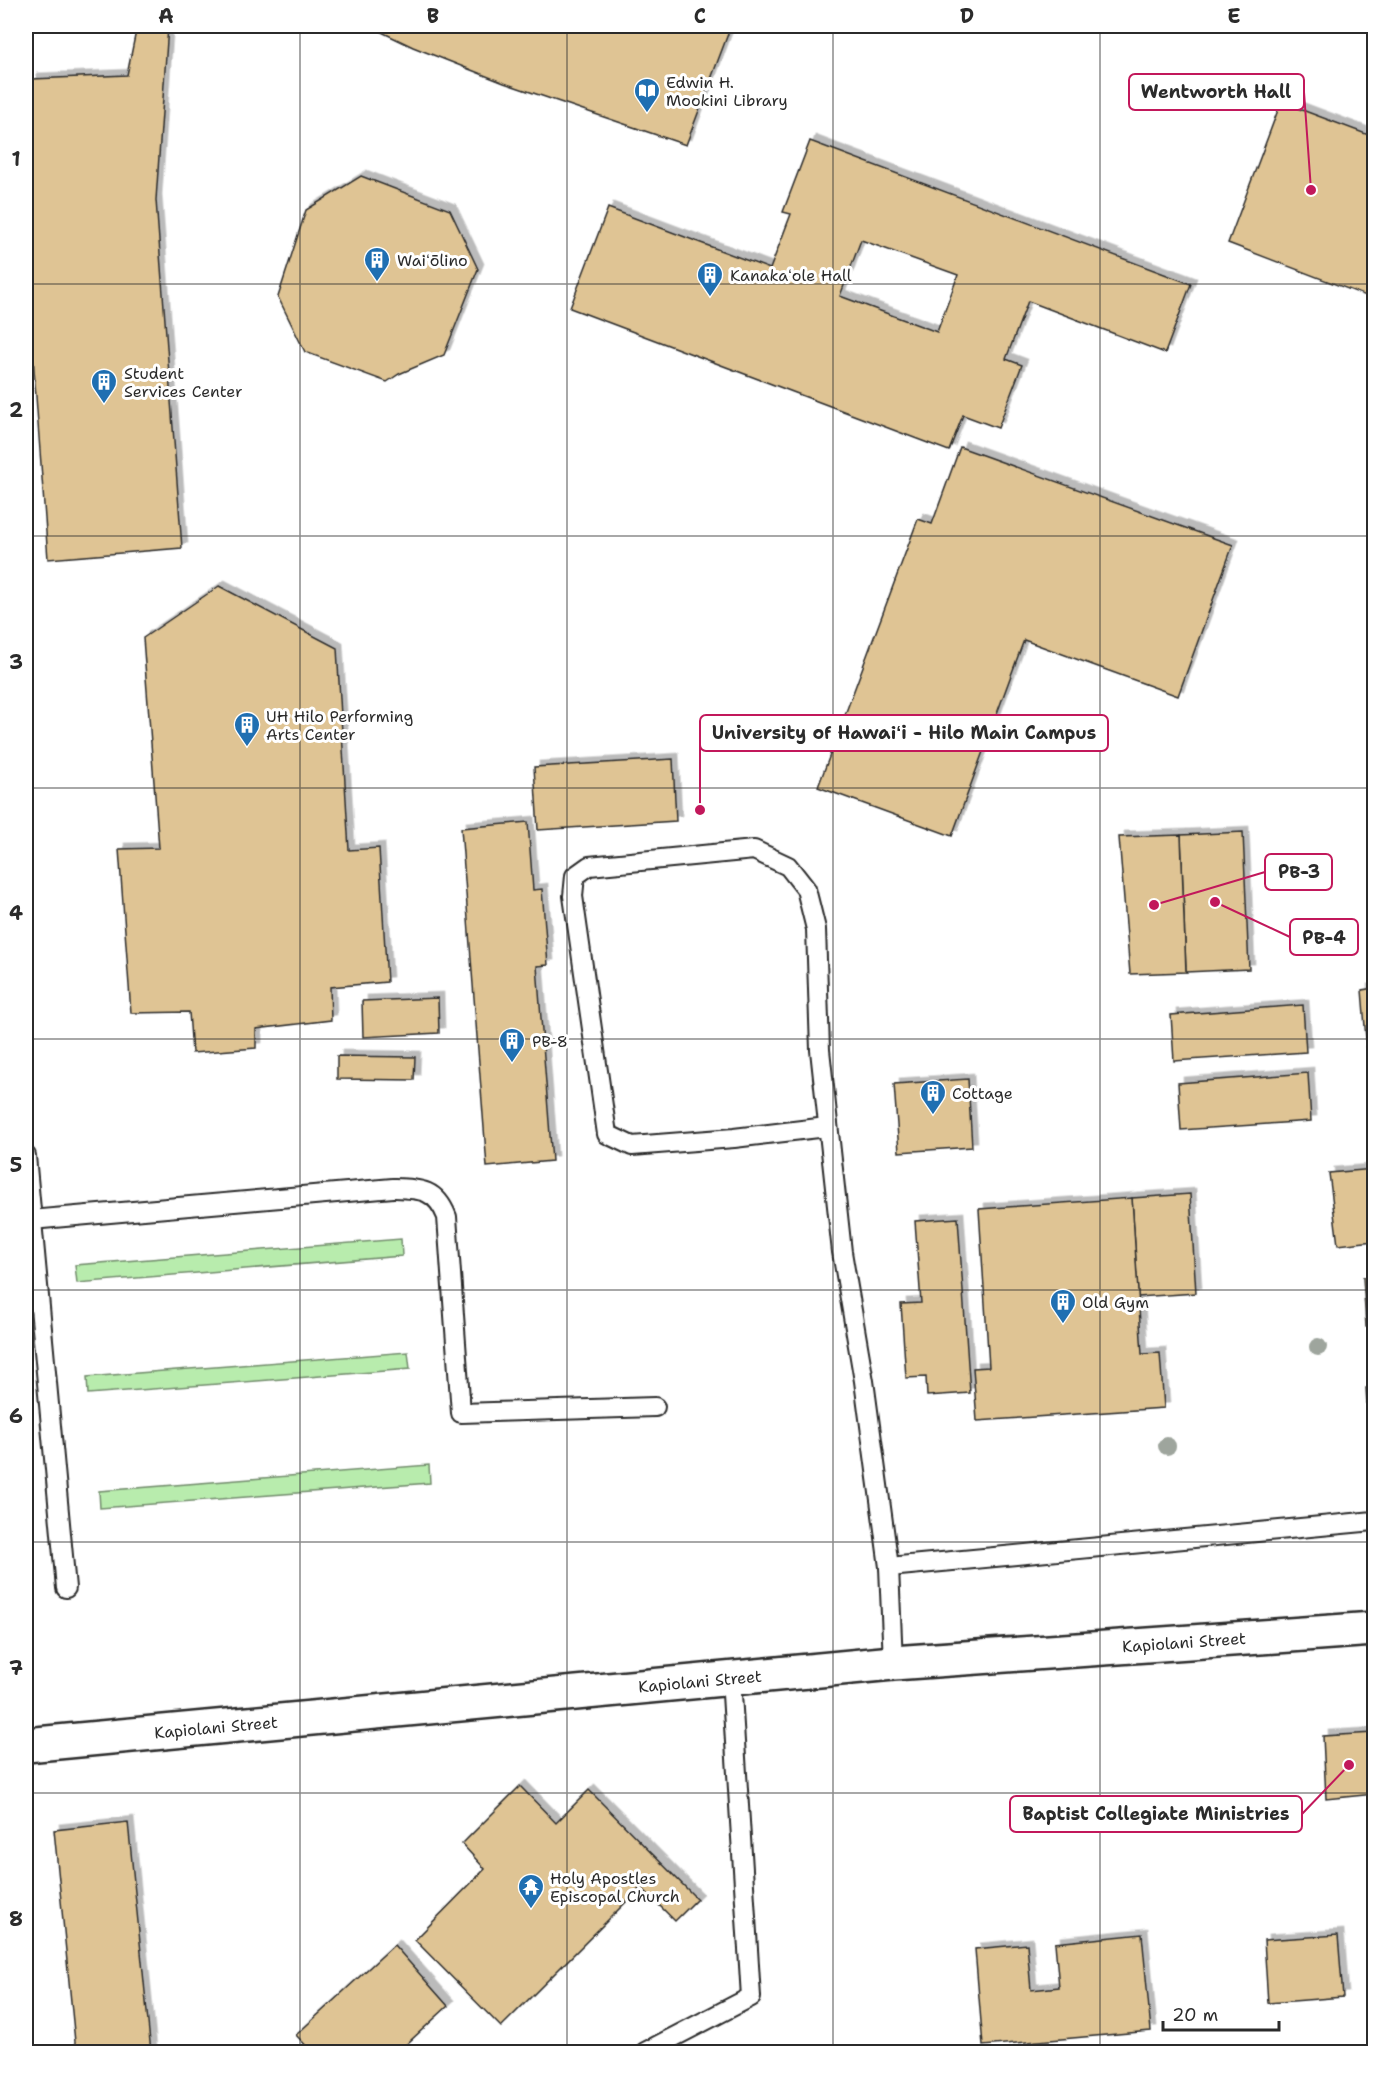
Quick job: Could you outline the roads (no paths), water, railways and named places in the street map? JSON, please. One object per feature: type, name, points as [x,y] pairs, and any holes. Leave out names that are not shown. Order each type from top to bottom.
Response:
[{"type":"street","name":"Kapiolani Street","points":[[26,1745],[893,1663],[1374,1629]]},
{"type":"lane","points":[[827,1127],[734,1138],[632,1146],[607,1134],[573,896],[575,876],[589,866],[754,850],[788,867],[806,889],[816,929],[820,1050],[842,1252],[864,1381],[890,1567],[893,1663]]},
{"type":"lane","points":[[26,1156],[66,1588]]},
{"type":"lane","points":[[31,1220],[393,1188],[426,1192],[435,1197],[447,1217],[460,1413],[655,1407]]},
{"type":"lane","points":[[890,1567],[1374,1521]]},
{"type":"lane","points":[[645,2052],[751,1997],[731,1678]]},
{"type":"place","name":"Edwin H. Mookini Library","points":[[647,114]]},
{"type":"place","name":"Wentworth Hall","points":[[1311,190]]},
{"type":"place","name":"Waiʻōlino","points":[[377,283]]},
{"type":"place","name":"Kanakaʻole Hall","points":[[710,298]]},
{"type":"place","name":"Student Services Center","points":[[104,405]]},
{"type":"place","name":"UH Hilo Performing Arts Center","points":[[247,748]]},
{"type":"place","name":"University of Hawaiʻi - Hilo Main Campus","points":[[700,810]]},
{"type":"place","name":"PB-4","points":[[1215,902]]},
{"type":"place","name":"PB-3","points":[[1154,905]]},
{"type":"place","name":"PB-8","points":[[512,1064]]},
{"type":"place","name":"Cottage","points":[[933,1116]]},
{"type":"place","name":"Old Gym","points":[[1063,1325]]},
{"type":"place","name":"Baptist Collegiate Ministries","points":[[1349,1765]]},
{"type":"place","name":"Holy Apostles Episcopal Church","points":[[531,1910]]}]
